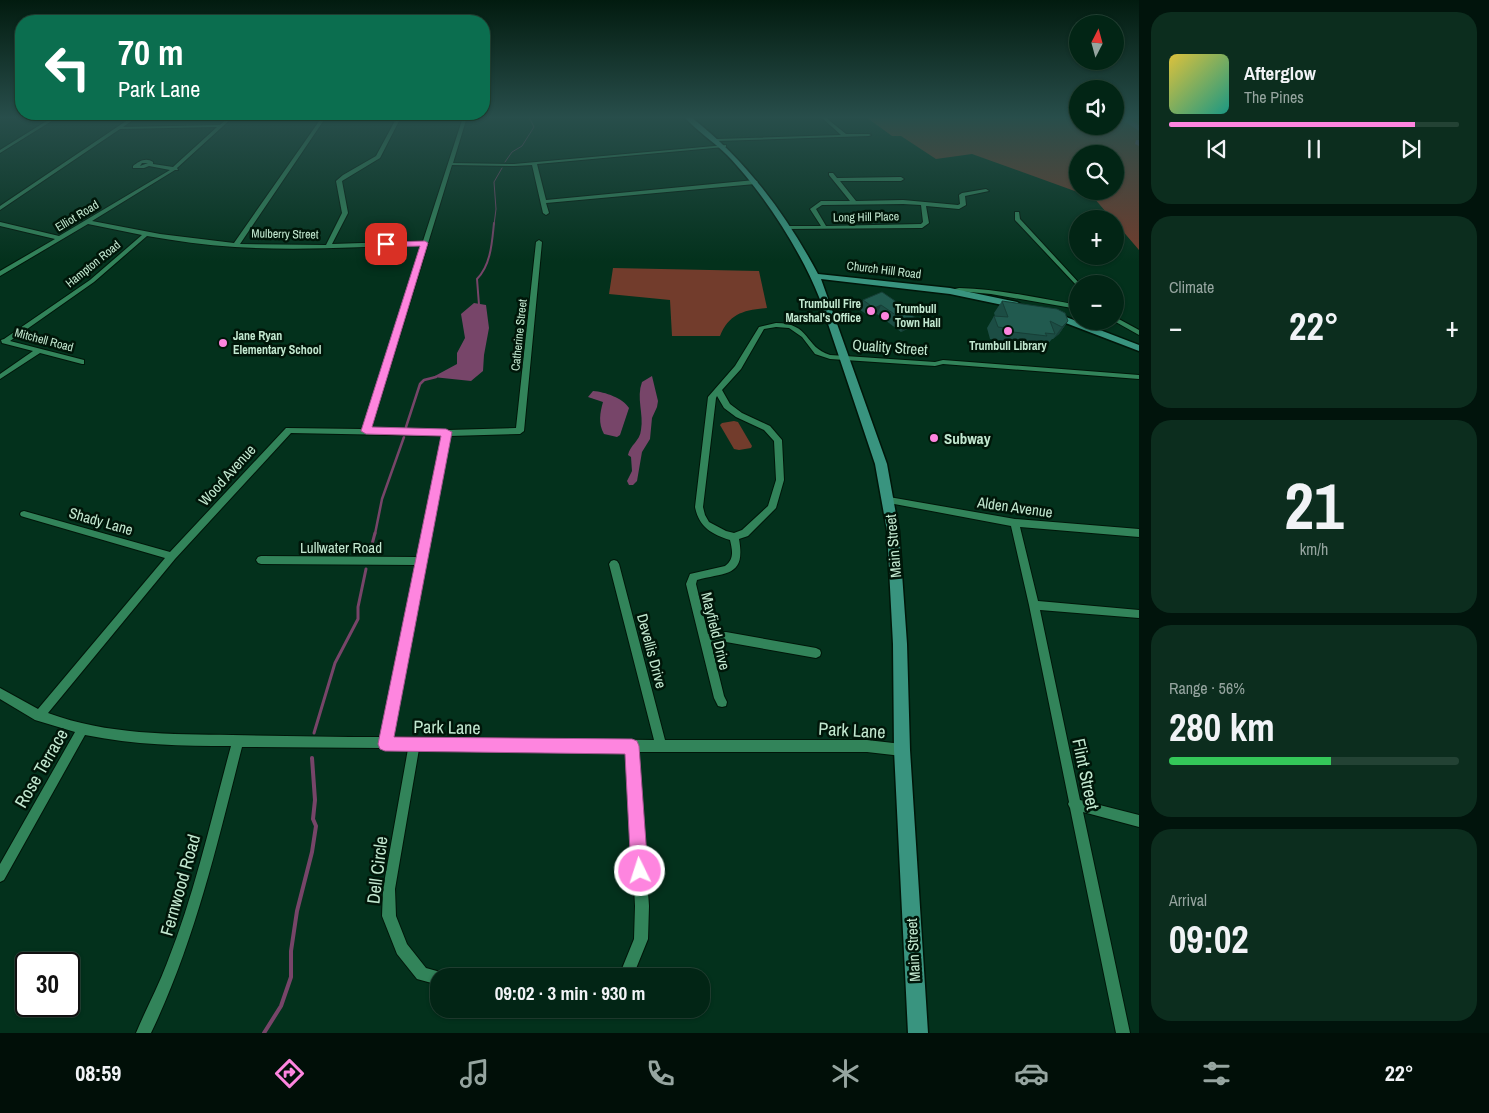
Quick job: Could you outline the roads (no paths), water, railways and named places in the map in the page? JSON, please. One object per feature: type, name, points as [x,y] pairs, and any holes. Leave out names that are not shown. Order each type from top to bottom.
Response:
[{"type":"main road","name":"Main Street","points":[[741,165],[756,182],[815,276],[826,302],[843,358],[878,454],[889,500],[898,602],[902,750],[918,1033]]},
{"type":"main road","name":"Church Hill Road","points":[[815,276],[950,291],[1029,308]]},
{"type":"main road","points":[[1045,313],[1139,348]]},
{"type":"street","points":[[0,208],[64,165]]},
{"type":"street","points":[[150,165],[176,169]]},
{"type":"street","name":"Elliot Road","points":[[0,274],[180,165]]},
{"type":"street","points":[[236,245],[291,165]]},
{"type":"street","points":[[328,246],[345,212],[339,181],[364,165]]},
{"type":"street","points":[[366,431],[451,165]]},
{"type":"street","points":[[535,165],[545,202],[546,213]]},
{"type":"street","points":[[831,174],[854,202]]},
{"type":"street","points":[[837,180],[901,179]]},
{"type":"street","points":[[545,202],[756,182]]},
{"type":"street","points":[[824,228],[813,208],[821,203],[903,202],[959,207],[963,205],[962,195],[986,191]]},
{"type":"street","name":"Long Hill Place","points":[[786,228],[922,226],[926,223],[923,204]]},
{"type":"street","points":[[1018,213],[1017,219],[1069,275]]},
{"type":"street","name":"Hampton Road","points":[[87,222],[145,235]]},
{"type":"street","points":[[0,224],[60,238]]},
{"type":"street","name":"Mulberry Street","points":[[145,235],[236,245],[328,246],[425,243]]},
{"type":"street","name":"Hampton Road","points":[[2,341],[92,282],[145,235]]},
{"type":"street","name":"Catherine Street","points":[[520,431],[540,242]]},
{"type":"street","name":"Church Hill Road","points":[[950,291],[955,288],[1069,306]]},
{"type":"street","points":[[1124,324],[1139,333]]},
{"type":"street","points":[[718,390],[727,406],[739,415],[767,428],[778,440],[780,480],[772,508],[745,533],[734,537],[723,534],[706,524],[701,516],[699,507],[712,397],[718,390],[738,368],[759,331],[766,326],[783,325],[801,332],[816,352],[830,357],[843,358]]},
{"type":"street","name":"Mitchell Road","points":[[2,341],[82,362]]},
{"type":"street","points":[[0,377],[38,351]]},
{"type":"street","name":"Quality Street","points":[[843,358],[935,364],[944,367],[969,366],[991,370],[998,367],[1138,377]]},
{"type":"street","name":"Wood Avenue","points":[[39,716],[172,556],[289,430],[520,431]]},
{"type":"street","points":[[385,744],[446,432]]},
{"type":"street","name":"Alden Avenue","points":[[889,500],[1014,523],[1139,532]]},
{"type":"street","name":"Shady Lane","points":[[24,514],[172,556]]},
{"type":"street","name":"Flint Street","points":[[1014,523],[1034,605],[1123,1033]]},
{"type":"street","name":"Mayfield Drive","points":[[722,702],[719,698],[706,639],[692,591],[692,580],[697,575],[724,570],[734,565],[736,561],[734,537]]},
{"type":"street","name":"Lullwater Road","points":[[260,560],[421,561]]},
{"type":"street","name":"Devellis Drive","points":[[614,564],[661,745]]},
{"type":"street","points":[[1034,605],[1139,614]]},
{"type":"street","points":[[706,639],[726,637],[816,654]]},
{"type":"street","name":"Park Lane","points":[[0,693],[39,716],[82,730],[116,736],[238,742],[867,746],[902,750]]},
{"type":"street","name":"Rose Terrace","points":[[0,876],[82,730]]},
{"type":"street","name":"Fernwood Road","points":[[143,1033],[174,963],[193,904],[238,742]]},
{"type":"street","name":"Dell Circle","points":[[414,744],[389,889],[389,916],[402,949],[422,974],[430,976]]},
{"type":"street","points":[[629,968],[641,939],[642,906],[632,746]]},
{"type":"street","points":[[1074,804],[1139,821]]},
{"type":"waterway","points":[[494,225],[496,209],[494,182],[502,168]]},
{"type":"waterway","points":[[479,305],[477,279],[488,260],[494,223]]},
{"type":"waterway","points":[[406,427],[420,384],[424,380],[436,377]]},
{"type":"waterway","points":[[375,534],[382,499],[404,437]]},
{"type":"waterway","points":[[370,552],[375,533]]},
{"type":"waterway","points":[[314,733],[335,663],[358,619],[358,607],[366,569]]},
{"type":"waterway","points":[[264,1033],[281,1006],[291,977],[291,951],[297,911],[312,852],[316,826],[313,819],[315,800],[312,758]]},
{"type":"place","name":"Trumbull Fire Marshal's Office","points":[[871,311]]},
{"type":"place","name":"Trumbull Town Hall","points":[[885,316]]},
{"type":"place","name":"Trumbull Library","points":[[1008,331]]},
{"type":"place","name":"Jane Ryan Elementary School","points":[[223,343]]},
{"type":"place","name":"Subway","points":[[934,438]]}]
